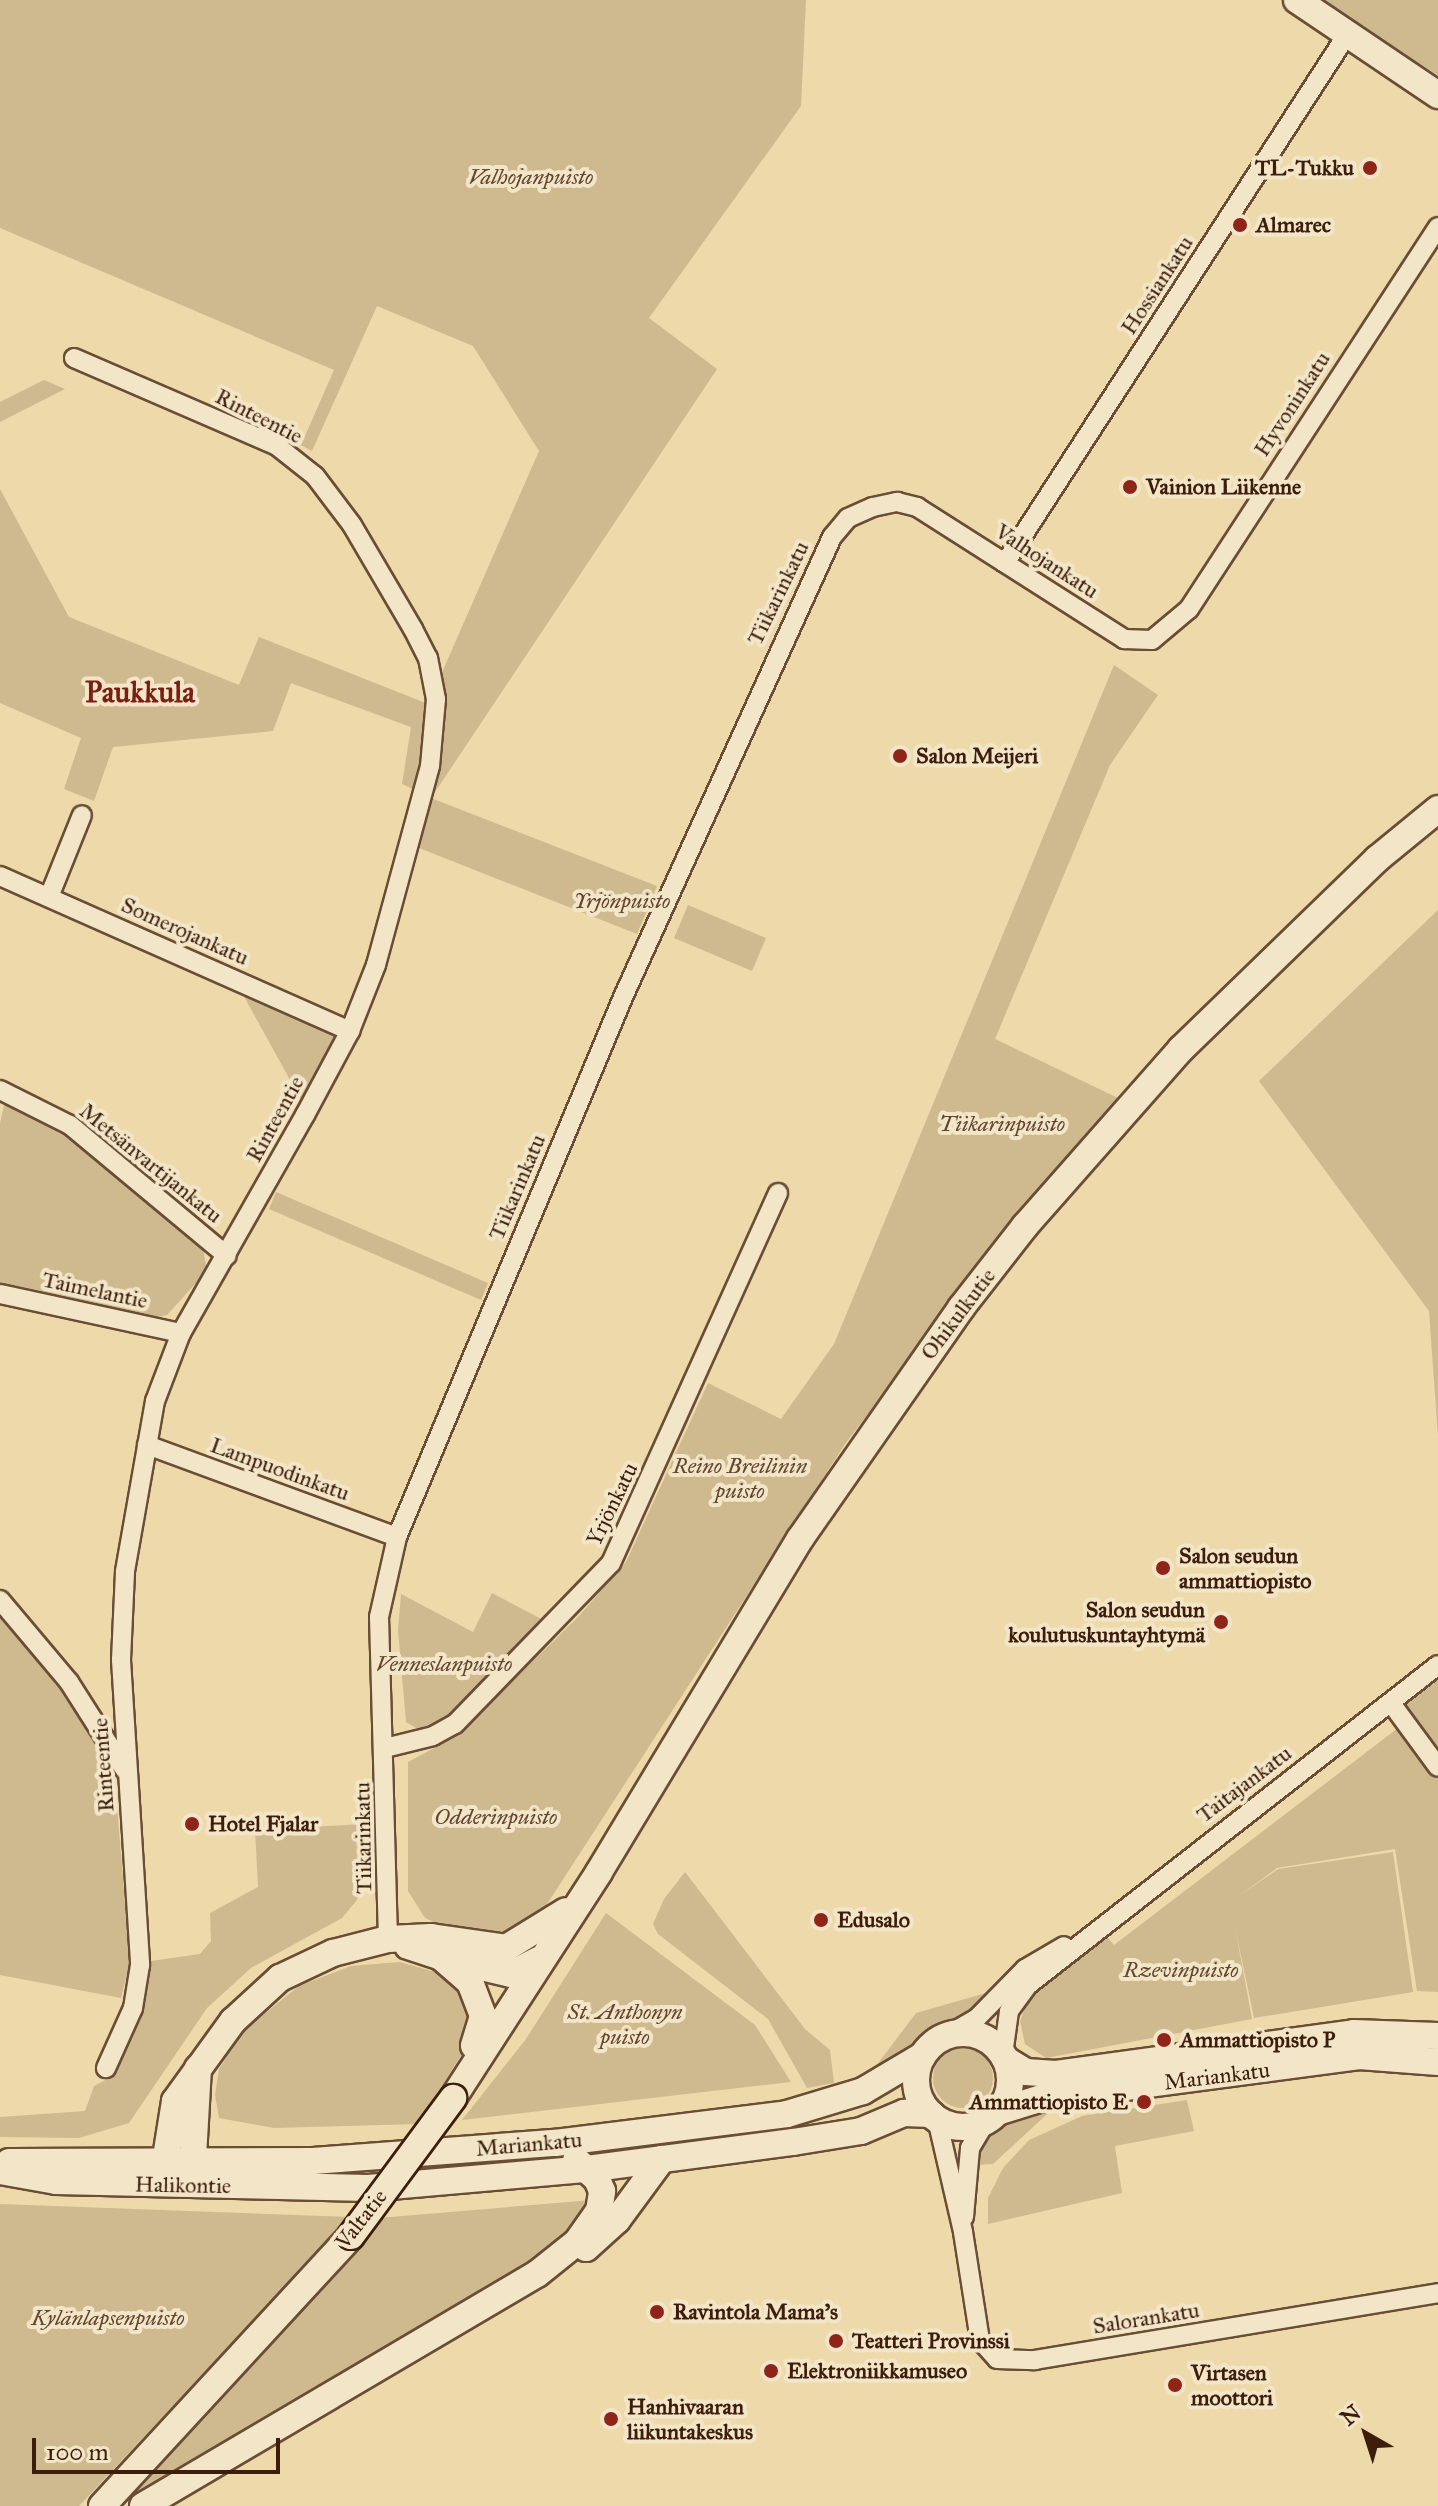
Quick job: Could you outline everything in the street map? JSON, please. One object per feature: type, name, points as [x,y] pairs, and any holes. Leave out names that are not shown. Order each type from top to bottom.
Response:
[{"type":"main road","points":[[1297,0],[1438,95]]},
{"type":"main road","name":"Ohikulkutie","points":[[580,1900],[800,1539],[1016,1238],[1181,1049],[1377,859],[1438,809]]},
{"type":"main road","points":[[163,2172],[175,2101],[233,2021],[280,1978],[333,1953],[388,1939],[431,1937],[506,1948],[580,1900]]},
{"type":"main road","name":"Valtatie","points":[[102,2506],[351,2236],[457,2091],[580,1900]]},
{"type":"main road","points":[[388,1939],[441,1957],[511,1974],[541,1960]]},
{"type":"main road","points":[[441,1957],[470,1982],[483,2016],[457,2091]]},
{"type":"main road","name":"Mariankatu","points":[[1004,2058],[1026,2072],[1056,2074],[1354,2033],[1438,2036]]},
{"type":"main road","points":[[978,2035],[1004,2058],[1009,2088],[992,2116],[962,2127],[934,2116],[917,2088],[922,2056],[946,2036],[978,2035]]},
{"type":"main road","name":"Mariankatu","points":[[125,2159],[163,2172],[192,2173],[234,2160],[313,2161],[555,2143],[801,2111],[863,2091],[922,2056]]},
{"type":"main road","name":"Mariankatu","points":[[992,2116],[1042,2098],[1359,2056],[1438,2062]]},
{"type":"main road","points":[[192,2173],[198,2128],[198,2068]]},
{"type":"main road","name":"Mariankatu","points":[[368,2188],[587,2169],[844,2135],[904,2113],[934,2116]]},
{"type":"main road","points":[[198,2128],[234,2160]]},
{"type":"main road","points":[[125,2159],[168,2131]]},
{"type":"main road","points":[[143,2506],[537,2274],[577,2242],[599,2211],[602,2191],[587,2169],[555,2143]]},
{"type":"main road","name":"Halikontie","points":[[0,2163],[125,2159]]},
{"type":"main road","points":[[537,2274],[561,2266],[603,2236],[662,2159]]},
{"type":"main road","name":"Halikontie","points":[[0,2171],[56,2181],[163,2172]]},
{"type":"main road","name":"Halikontie","points":[[192,2173],[368,2188]]},
{"type":"street","name":"Hossiankatu","points":[[1005,563],[1348,33]]},
{"type":"street","name":"Hyvoninkatu","points":[[1189,609],[1438,227]]},
{"type":"street","name":"Rinteentie","points":[[74,358],[277,446],[300,463],[352,525],[428,658],[436,699],[430,766],[376,965],[350,1031],[227,1256],[181,1333],[155,1401],[125,1572],[121,1660],[140,1965],[130,2017],[106,2068]]},
{"type":"street","name":"Valhojankatu","points":[[873,507],[897,502],[917,507],[1124,639],[1152,640],[1189,609]]},
{"type":"street","name":"Tiikarinkatu","points":[[388,1939],[379,1617],[397,1537],[624,995],[803,592],[832,537],[848,518],[873,507]]},
{"type":"street","points":[[49,897],[82,815]]},
{"type":"street","name":"Somerojankatu","points":[[0,876],[350,1031]]},
{"type":"street","name":"Metsänvartijankatu","points":[[0,1090],[70,1125],[227,1256]]},
{"type":"street","name":"Yrjönkatu","points":[[385,1748],[433,1736],[455,1724],[611,1563],[778,1193]]},
{"type":"street","name":"Taimelantie","points":[[0,1294],[181,1333]]},
{"type":"street","name":"Lampuodinkatu","points":[[147,1445],[397,1537]]},
{"type":"street","points":[[0,1600],[69,1682],[127,1773]]},
{"type":"street","name":"Taitajankatu","points":[[1004,2058],[1012,2004],[1078,1941],[1438,1665]]},
{"type":"street","points":[[1391,1703],[1438,1767]]},
{"type":"street","name":"Taitajankatu","points":[[946,2036],[977,2018],[1025,1969],[1078,1941]]},
{"type":"street","name":"Salorankatu","points":[[934,2116],[963,2232],[980,2340],[990,2356],[1009,2362],[1438,2293]]},
{"type":"street","name":"Salorankatu","points":[[963,2232],[970,2148],[992,2116]]},
{"type":"green space","name":"Valhojanpuisto","points":[[0,0],[806,0],[801,106],[649,318],[717,369],[431,798],[445,713],[440,677],[539,451],[473,346],[377,306],[312,451],[301,445],[334,370],[0,228]]},
{"type":"green space","points":[[1316,0],[1438,0],[1438,75],[1320,3]]},
{"type":"green space","points":[[44,380],[65,389],[0,422],[0,402]]},
{"type":"green space","points":[[0,489],[69,617],[239,685],[259,637],[428,704],[419,792],[402,784],[411,727],[291,683],[273,731],[113,747],[94,801],[64,789],[81,738],[0,703]]},
{"type":"green space","points":[[1114,665],[1158,695],[1110,765],[995,1039],[1120,1099],[1016,1219],[845,1444],[538,1918],[504,1939],[458,1934],[425,1918],[408,1891],[408,1762],[455,1737],[579,1616],[626,1562],[708,1383],[781,1419],[834,1344]]},
{"type":"green space","name":"Yrjönpuisto","points":[[431,798],[657,886],[637,934],[414,846]]},
{"type":"green space","name":"Yrjönpuisto","points":[[688,905],[766,938],[752,971],[674,938]]},
{"type":"green space","points":[[1438,910],[1438,1436],[1429,1311],[1259,1081]]},
{"type":"green space","points":[[236,982],[341,1036],[305,1107]]},
{"type":"green space","points":[[5,1101],[70,1137],[203,1249],[207,1271],[167,1315],[147,1319],[0,1287],[0,1123]]},
{"type":"green space","points":[[276,1192],[488,1283],[481,1300],[269,1209]]},
{"type":"green space","name":"Venneslanpuisto","points":[[492,1593],[549,1623],[442,1723],[423,1732],[406,1722],[398,1630],[401,1594],[473,1632]]},
{"type":"green space","points":[[0,1617],[85,1720],[115,1783],[130,1962],[121,1998],[0,1975]]},
{"type":"green space","points":[[1438,1680],[1438,1760],[1401,1709]]},
{"type":"green space","name":"Rzevinpuisto","points":[[1398,1728],[1438,1776],[1438,1992],[1417,1991],[1395,1849],[1277,1868],[1239,1896],[1278,1869],[1393,1852],[1413,1992],[1254,2018],[1235,1927],[1252,2019],[1046,2058],[1025,2044],[1020,2021],[1028,2001],[1064,1966],[1105,1934],[1114,1945]]},
{"type":"green space","points":[[364,1824],[365,1867],[357,1900],[342,1918],[251,1968],[207,2008],[129,2123],[79,2138],[0,2137],[0,2117],[85,2111],[94,2086],[111,2077],[140,2021],[151,1961],[200,1954],[211,1941],[210,1913],[258,1887],[255,1830]]},
{"type":"green space","points":[[685,1872],[805,2029],[830,2050],[834,2083],[807,2088],[768,2019],[658,1934],[653,1924],[664,1899]]},
{"type":"green space","name":"St. Anthonyn puisto","points":[[606,1913],[755,2025],[791,2082],[462,2120],[526,2039]]},
{"type":"green space","points":[[400,1962],[442,1974],[469,2003],[475,2033],[418,2124],[274,2128],[219,2118],[215,2095],[219,2069],[243,2031],[299,1986],[351,1966]]},
{"type":"green space","points":[[986,1993],[967,2021],[867,2078],[916,2013]]},
{"type":"green space","points":[[963,2048],[985,2056],[993,2078],[985,2100],[963,2108],[941,2100],[933,2078],[941,2056]]},
{"type":"green space","points":[[1187,2100],[1194,2131],[1115,2146],[1122,2193],[988,2224],[988,2198],[1003,2168],[1029,2140],[1082,2116]]},
{"type":"green space","points":[[1057,2105],[993,2164],[974,2165],[977,2144],[990,2125]]},
{"type":"green space","points":[[592,2200],[581,2226],[549,2253],[120,2506],[379,2218]]},
{"type":"green space","name":"Kylänlapsenpuisto","points":[[0,2204],[350,2217],[79,2506],[0,2506]]},
{"type":"place","name":"TL-Tukku","points":[[1370,168]]},
{"type":"place","name":"Almarec","points":[[1240,225]]},
{"type":"place","name":"Vainion Liikenne","points":[[1130,487]]},
{"type":"place","name":"Salon Meijeri","points":[[900,756]]},
{"type":"place","name":"Salon seudun ammattiopisto","points":[[1163,1568]]},
{"type":"place","name":"Salon seudun koulutuskuntayhtymä","points":[[1221,1622]]},
{"type":"place","name":"Hotel Fjalar","points":[[192,1824]]},
{"type":"place","name":"Edusalo","points":[[821,1920]]},
{"type":"place","name":"Ammattiopisto P","points":[[1164,2040]]},
{"type":"place","name":"Ammattiopisto E","points":[[1144,2102]]},
{"type":"place","name":"Ravintola Mama's","points":[[657,2312]]},
{"type":"place","name":"Teatteri Provinssi","points":[[836,2341]]},
{"type":"place","name":"Elektroniikkamuseo","points":[[771,2371]]},
{"type":"place","name":"Virtasen moottori","points":[[1175,2385]]},
{"type":"place","name":"Hanhivaaran liikuntakeskus","points":[[611,2419]]},
{"type":"district","name":"Paukkula","points":[[140,692]]},
{"type":"park label","name":"Tiikarinpuisto","points":[[1002,1124]]},
{"type":"park label","name":"Reino Breilinin puisto","points":[[740,1478]]},
{"type":"park label","name":"Odderinpuisto","points":[[496,1817]]}]
